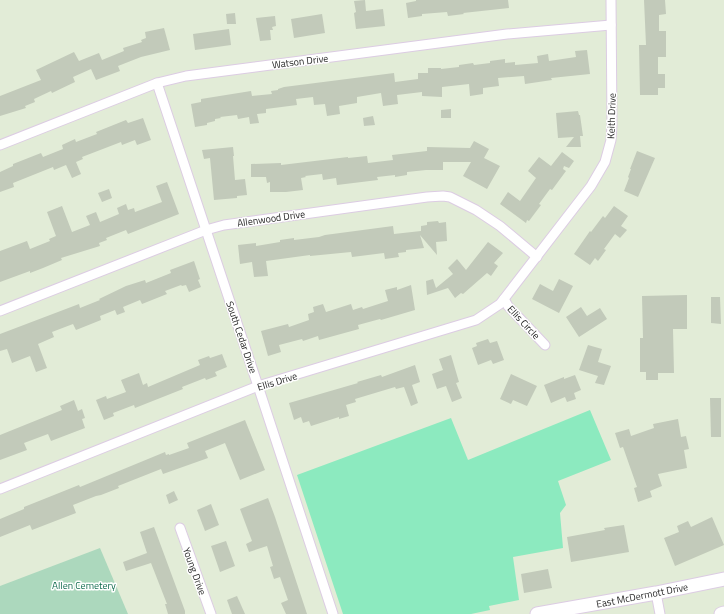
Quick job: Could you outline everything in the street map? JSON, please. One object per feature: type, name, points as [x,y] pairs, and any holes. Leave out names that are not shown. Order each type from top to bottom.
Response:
[{"type":"main road","name":"East McDermott Drive","points":[[537,614],[656,593],[724,579]]},
{"type":"street","name":"Keith Drive","points":[[537,257],[591,186],[605,162],[611,140],[612,125],[611,0]]},
{"type":"street","name":"Watson Drive","points":[[0,145],[156,83],[186,76],[507,34],[611,25]]},
{"type":"street","name":"South Cedar Drive","points":[[156,83],[258,386],[332,614]]},
{"type":"street","name":"Allenwood Drive","points":[[0,311],[206,230],[224,225],[443,196],[450,197],[476,210],[500,226],[537,257]]},
{"type":"street","name":"Ellis Drive","points":[[0,489],[258,386],[476,320],[500,304],[537,257]]},
{"type":"street","name":"Ellis Circle","points":[[504,299],[508,306],[545,345]]},
{"type":"street","name":"Young Drive","points":[[180,528],[211,614]]},
{"type":"street","points":[[656,593],[660,614]]},
{"type":"green space","points":[[590,410],[611,460],[558,481],[566,505],[560,513],[563,548],[513,557],[519,600],[489,606],[490,610],[471,614],[343,614],[297,475],[451,418],[468,460]]},
{"type":"green space","name":"Allen Cemetery","points":[[100,548],[128,614],[0,614],[0,586]]},
{"type":"building","points":[[365,0],[366,11],[383,9],[385,26],[356,29],[354,13],[356,12],[354,1]]},
{"type":"building","points":[[416,0],[508,0],[509,8],[448,16],[447,12],[422,14],[422,16],[408,18],[406,3]]},
{"type":"building","points":[[644,0],[665,0],[666,14],[659,15],[659,31],[666,31],[666,57],[658,57],[658,74],[665,74],[665,88],[658,88],[658,95],[640,95],[639,45],[646,45]]},
{"type":"building","points":[[235,13],[236,24],[227,24],[226,14]]},
{"type":"building","points":[[322,14],[325,33],[294,38],[291,19]]},
{"type":"building","points":[[275,16],[276,26],[272,27],[273,30],[270,30],[271,40],[260,41],[256,18]]},
{"type":"building","points":[[164,28],[170,50],[141,57],[118,66],[120,71],[96,80],[91,69],[73,77],[75,82],[52,93],[51,91],[34,99],[35,102],[25,106],[26,108],[0,116],[0,96],[41,80],[36,70],[74,52],[79,61],[99,53],[102,60],[124,51],[123,48],[142,42],[141,40],[146,38],[145,32]]},
{"type":"building","points":[[229,29],[231,45],[195,50],[193,34]]},
{"type":"building","points":[[587,50],[590,74],[551,78],[552,80],[525,84],[524,76],[498,78],[499,86],[483,88],[483,94],[470,96],[469,84],[442,87],[442,97],[422,96],[422,92],[397,95],[398,104],[383,106],[381,93],[357,97],[357,103],[339,106],[340,114],[327,116],[325,104],[314,105],[313,97],[296,99],[297,105],[266,109],[266,113],[257,114],[259,123],[250,124],[249,117],[238,119],[237,115],[220,117],[221,118],[215,119],[215,121],[207,123],[207,125],[195,127],[191,104],[201,102],[201,99],[251,91],[252,96],[272,94],[271,91],[284,87],[394,73],[395,82],[418,79],[418,73],[428,73],[428,68],[441,69],[459,67],[459,65],[490,63],[490,61],[505,59],[505,63],[515,62],[515,65],[538,63],[537,56],[548,54],[549,61],[576,57],[575,51]]},
{"type":"building","points":[[451,109],[451,118],[441,118],[441,110]]},
{"type":"building","points":[[578,111],[583,136],[580,136],[581,147],[566,147],[574,137],[558,138],[556,113]]},
{"type":"building","points":[[373,116],[375,125],[364,126],[363,118]]},
{"type":"building","points":[[143,118],[151,140],[137,145],[135,140],[122,145],[121,142],[82,157],[83,159],[76,162],[81,174],[72,178],[66,165],[54,170],[53,167],[13,183],[14,187],[0,192],[0,172],[13,166],[13,164],[41,153],[43,157],[63,149],[62,145],[75,139],[76,142],[126,120],[128,123]]},
{"type":"building","points":[[474,141],[489,149],[484,158],[500,166],[487,189],[463,176],[471,162],[443,162],[443,170],[407,172],[407,175],[377,177],[378,180],[337,185],[336,178],[323,180],[322,174],[305,176],[306,177],[301,178],[303,190],[286,192],[270,192],[270,182],[267,183],[266,177],[251,177],[251,164],[281,163],[281,165],[367,156],[368,163],[393,160],[392,155],[427,151],[427,147],[470,148]]},
{"type":"building","points":[[233,147],[235,180],[245,179],[247,195],[237,196],[237,198],[214,200],[210,158],[204,159],[202,150]]},
{"type":"building","points":[[637,151],[655,158],[638,197],[624,191]]},
{"type":"building","points":[[562,152],[574,161],[569,168],[564,166],[563,169],[566,171],[552,190],[550,189],[539,204],[541,205],[529,221],[527,220],[526,223],[500,204],[508,192],[520,201],[536,178],[528,171],[539,157],[551,166]]},
{"type":"building","points":[[167,182],[179,214],[128,234],[126,230],[106,238],[107,240],[99,243],[100,246],[61,258],[62,260],[43,268],[0,282],[0,251],[27,241],[30,249],[50,241],[49,239],[56,236],[47,212],[62,206],[72,232],[90,225],[86,216],[96,212],[100,222],[119,214],[117,208],[126,204],[128,210],[134,208],[135,212],[162,202],[156,186]]},
{"type":"building","points":[[109,189],[112,198],[102,202],[98,193]]},
{"type":"building","points":[[614,206],[628,216],[621,226],[627,230],[620,238],[615,234],[604,249],[606,250],[598,261],[595,258],[590,265],[574,254],[590,231],[591,232],[603,216],[605,218]]},
{"type":"building","points":[[438,221],[439,223],[446,222],[447,241],[436,242],[437,255],[420,235],[424,248],[406,250],[406,252],[398,253],[399,257],[385,259],[384,253],[352,257],[351,252],[310,255],[266,261],[268,276],[254,277],[252,262],[240,264],[238,245],[256,243],[256,246],[280,242],[280,240],[319,237],[393,226],[394,234],[421,231],[421,226],[427,225],[427,222]]},
{"type":"building","points":[[488,242],[503,253],[494,263],[498,266],[491,276],[487,273],[463,294],[461,293],[455,298],[448,288],[427,295],[426,281],[433,279],[436,288],[453,274],[448,268],[457,259],[466,270]]},
{"type":"building","points":[[194,261],[201,287],[189,292],[186,285],[181,285],[165,291],[167,294],[142,304],[140,300],[123,307],[125,312],[117,315],[115,310],[100,316],[101,320],[76,330],[73,324],[52,332],[54,337],[38,344],[47,368],[36,372],[30,356],[12,363],[7,349],[0,351],[0,334],[79,304],[80,308],[100,300],[99,299],[126,286],[145,280],[146,283],[171,273],[170,270]]},
{"type":"building","points":[[559,279],[573,286],[559,313],[532,299],[540,284],[553,291]]},
{"type":"building","points":[[411,285],[415,310],[358,325],[359,329],[319,340],[318,336],[303,341],[302,339],[279,345],[281,352],[268,356],[261,331],[288,324],[289,327],[309,320],[308,314],[314,312],[313,307],[323,304],[326,312],[351,304],[353,310],[362,307],[363,309],[388,301],[385,290],[397,287],[397,290]]},
{"type":"building","points":[[687,295],[687,329],[673,329],[674,373],[658,373],[658,380],[646,380],[646,372],[640,372],[640,338],[643,338],[642,296]]},
{"type":"building","points":[[711,297],[720,297],[721,324],[711,323]]},
{"type":"building","points":[[581,307],[587,316],[600,308],[607,319],[579,337],[566,317]]},
{"type":"building","points":[[488,339],[490,343],[497,341],[504,360],[493,364],[491,360],[478,365],[472,348],[477,346],[476,343]]},
{"type":"building","points":[[588,345],[602,349],[598,362],[611,366],[604,385],[595,383],[598,376],[579,370]]},
{"type":"building","points":[[222,354],[227,367],[215,372],[217,376],[206,380],[205,378],[182,387],[183,389],[135,408],[134,405],[113,413],[114,416],[104,420],[96,400],[106,396],[107,399],[126,392],[121,380],[139,373],[143,385],[147,383],[148,387],[200,365],[198,360],[209,356],[210,358]]},
{"type":"building","points":[[451,355],[459,382],[456,383],[462,398],[452,402],[446,386],[437,389],[432,374],[443,370],[439,359]]},
{"type":"building","points":[[415,365],[420,382],[412,385],[418,403],[411,406],[404,387],[396,389],[395,387],[355,399],[356,402],[346,405],[349,416],[339,419],[339,417],[311,426],[309,421],[303,423],[301,417],[294,420],[289,403],[381,375],[382,377]]},
{"type":"building","points":[[511,374],[537,386],[527,406],[513,400],[511,404],[500,399]]},
{"type":"building","points":[[575,375],[581,390],[574,393],[576,399],[567,402],[565,397],[551,403],[544,385],[564,377],[564,379]]},
{"type":"building","points":[[710,398],[721,398],[721,437],[711,437]]},
{"type":"building","points":[[74,400],[78,411],[82,409],[85,418],[82,419],[85,428],[51,441],[48,434],[24,443],[27,450],[0,460],[0,435],[62,410],[60,406]]},
{"type":"building","points":[[678,419],[681,437],[686,436],[689,449],[684,450],[687,468],[658,474],[662,486],[650,491],[652,497],[638,502],[634,488],[637,487],[623,447],[620,448],[615,433],[629,429],[631,436],[654,428],[653,424]]},
{"type":"building","points":[[245,420],[265,470],[240,480],[225,443],[205,451],[208,458],[163,474],[161,469],[118,486],[119,488],[73,505],[76,513],[32,530],[30,525],[0,537],[0,519],[24,509],[24,507],[79,485],[80,487],[165,452],[166,455],[169,455],[189,448],[187,443]]},
{"type":"building","points":[[174,491],[178,500],[169,504],[166,495]]},
{"type":"building","points":[[268,498],[307,614],[286,614],[281,603],[288,600],[280,577],[274,579],[270,567],[273,566],[267,546],[249,552],[246,544],[252,541],[240,509]]},
{"type":"building","points":[[211,504],[219,525],[205,531],[197,510]]},
{"type":"building","points":[[712,517],[724,545],[675,566],[664,538],[679,532],[677,526],[688,521],[691,527]]},
{"type":"building","points":[[624,525],[629,552],[571,562],[567,537]]},
{"type":"building","points":[[154,527],[185,614],[168,614],[165,604],[167,604],[151,563],[126,571],[123,562],[147,553],[140,532]]},
{"type":"building","points":[[226,541],[235,566],[220,572],[211,546]]},
{"type":"building","points":[[548,569],[552,588],[524,593],[521,574]]},
{"type":"building","points":[[237,596],[245,614],[232,614],[227,600]]}]
